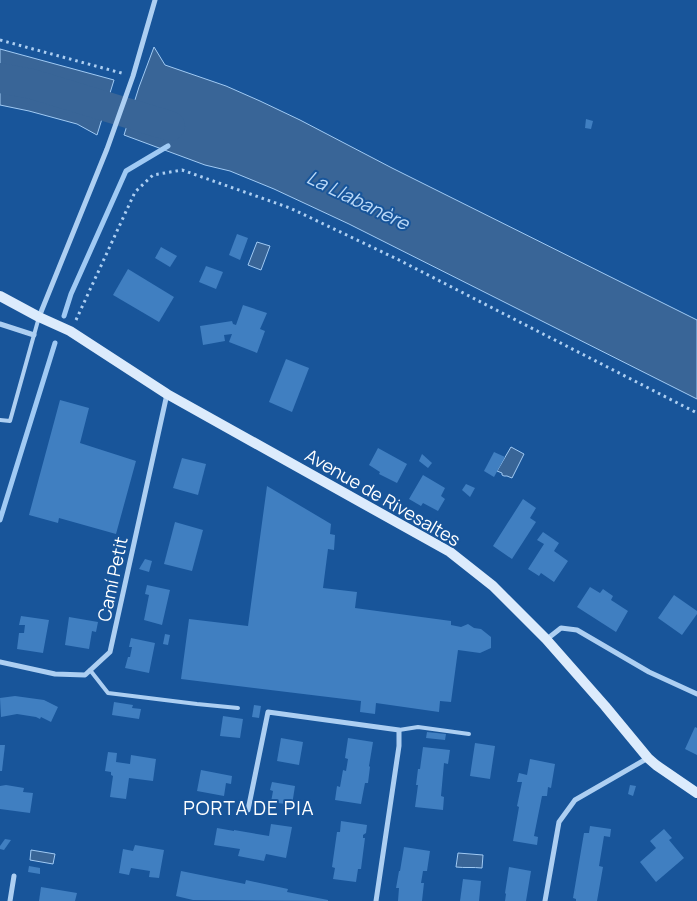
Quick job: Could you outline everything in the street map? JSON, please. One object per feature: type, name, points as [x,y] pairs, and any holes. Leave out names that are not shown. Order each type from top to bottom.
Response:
[{"type":"main road","name":"Avenue de Rivesaltes","points":[[0,296],[70,331],[167,394],[450,552],[493,586],[546,639],[648,758],[697,793]]},
{"type":"street","points":[[39,317],[107,148],[133,76],[155,0]]},
{"type":"street","points":[[0,324],[34,336]]},
{"type":"street","name":"Camí Petit","points":[[90,670],[110,652],[167,394]]},
{"type":"street","points":[[546,639],[561,628],[577,630],[649,672],[697,694]]},
{"type":"street","points":[[0,662],[55,674],[85,675],[90,670]]},
{"type":"street","points":[[248,810],[268,712],[399,730],[399,746],[376,901]]},
{"type":"street","points":[[545,901],[559,822],[575,800],[648,758]]},
{"type":"street","points":[[10,901],[14,876]]},
{"type":"lane","points":[[0,420],[10,421],[39,317]]},
{"type":"lane","points":[[90,670],[108,693],[238,708]]},
{"type":"lane","points":[[399,730],[418,727],[469,734]]},
{"type":"path","points":[[0,40],[133,76]]},
{"type":"path","points":[[70,331],[135,192],[153,175],[182,170],[308,216],[397,259],[697,413]]},
{"type":"water","points":[[154,47],[165,65],[226,86],[300,120],[697,320],[697,399],[349,224],[274,189],[230,171],[205,165],[124,135]]},
{"type":"water","points":[[0,49],[114,80],[97,135],[77,124],[0,105]]},
{"type":"water","points":[[257,242],[270,246],[261,270],[248,265]]},
{"type":"water","points":[[511,447],[524,454],[512,478],[504,476],[497,471]]},
{"type":"water","points":[[31,850],[55,854],[53,864],[30,860]]},
{"type":"water","points":[[458,853],[483,855],[482,868],[456,867]]},
{"type":"building","points":[[586,119],[593,121],[591,129],[585,128]]},
{"type":"building","points":[[237,234],[248,238],[240,260],[229,255]]},
{"type":"building","points":[[161,247],[177,256],[170,267],[155,258]]},
{"type":"building","points":[[206,266],[223,272],[216,289],[199,282]]},
{"type":"building","points":[[128,269],[174,297],[159,322],[113,295]]},
{"type":"building","points":[[243,305],[267,313],[260,329],[265,331],[257,353],[229,342],[232,334],[224,335],[225,341],[203,345],[200,326],[232,321],[236,325]]},
{"type":"building","points":[[286,359],[309,368],[292,412],[269,402]]},
{"type":"building","points":[[60,400],[89,408],[80,443],[136,461],[116,534],[59,518],[58,523],[29,515]]},
{"type":"building","points":[[378,448],[407,464],[397,483],[379,474],[380,472],[369,465]]},
{"type":"building","points":[[494,452],[505,457],[494,477],[484,471]]},
{"type":"building","points":[[422,454],[432,463],[428,468],[419,461]]},
{"type":"building","points":[[182,458],[206,464],[198,495],[173,488]]},
{"type":"building","points":[[423,475],[445,488],[441,496],[445,499],[438,511],[423,503],[421,506],[409,499]]},
{"type":"building","points":[[466,484],[475,488],[470,497],[462,490]]},
{"type":"building","points":[[267,486],[331,524],[330,534],[335,535],[334,550],[328,549],[323,588],[357,592],[355,608],[451,621],[451,625],[461,627],[468,624],[474,628],[481,629],[491,637],[491,648],[480,653],[458,650],[451,702],[440,701],[439,712],[376,703],[375,714],[360,712],[361,701],[181,679],[189,619],[248,626]]},
{"type":"building","points":[[523,499],[536,508],[530,518],[536,522],[512,559],[493,546]]},
{"type":"building","points":[[175,522],[203,530],[192,571],[164,564]]},
{"type":"building","points":[[543,532],[559,543],[554,551],[568,561],[554,582],[541,573],[539,576],[528,569],[544,544],[537,540]]},
{"type":"building","points":[[145,559],[152,561],[149,572],[139,569]]},
{"type":"building","points":[[147,585],[170,590],[162,625],[144,620],[149,595],[145,594]]},
{"type":"building","points":[[590,587],[600,593],[603,589],[613,596],[611,600],[628,611],[616,632],[577,607]]},
{"type":"building","points":[[674,595],[697,611],[697,614],[682,635],[658,618]]},
{"type":"building","points":[[21,616],[49,620],[43,653],[17,649],[19,633],[24,633],[25,625],[19,625]]},
{"type":"building","points":[[69,617],[98,622],[96,632],[92,631],[89,649],[65,645]]},
{"type":"building","points":[[165,634],[170,635],[168,645],[163,644]]},
{"type":"building","points":[[131,638],[155,643],[149,673],[125,668],[132,647],[129,647]]},
{"type":"building","points":[[15,696],[44,700],[58,707],[51,722],[41,717],[40,719],[17,714],[1,717],[0,698]]},
{"type":"building","points":[[114,702],[133,705],[132,708],[141,709],[139,719],[112,715]]},
{"type":"building","points":[[254,705],[261,706],[259,718],[252,717]]},
{"type":"building","points":[[223,716],[243,719],[240,738],[220,736]]},
{"type":"building","points":[[695,727],[697,728],[697,755],[685,749]]},
{"type":"building","points":[[427,732],[446,734],[445,740],[426,738]]},
{"type":"building","points":[[281,738],[303,742],[299,765],[277,761]]},
{"type":"building","points":[[348,738],[373,742],[368,783],[365,783],[361,804],[335,800],[337,786],[340,787],[343,770],[346,771],[348,759],[345,758]]},
{"type":"building","points":[[475,743],[495,746],[490,779],[470,776]]},
{"type":"building","points":[[0,745],[5,745],[2,771],[0,771]]},
{"type":"building","points":[[423,747],[450,750],[448,764],[444,763],[441,796],[444,797],[443,810],[415,807],[418,769],[420,769]]},
{"type":"building","points":[[108,752],[117,753],[116,762],[130,764],[131,755],[156,759],[153,781],[129,778],[126,799],[110,797],[113,776],[111,772],[105,771]]},
{"type":"building","points":[[530,759],[555,764],[551,788],[548,787],[547,796],[542,796],[534,836],[538,837],[537,845],[513,841],[522,782],[517,782],[519,773],[527,775]]},
{"type":"building","points":[[201,770],[232,776],[231,784],[226,783],[224,796],[197,791]]},
{"type":"building","points":[[272,782],[295,786],[292,805],[271,802],[273,791],[270,790]]},
{"type":"building","points":[[630,785],[636,786],[633,796],[628,794]]},
{"type":"building","points":[[0,786],[24,788],[23,792],[33,793],[30,813],[0,809]]},
{"type":"building","points":[[341,821],[367,825],[366,833],[363,835],[363,838],[365,838],[361,869],[358,869],[356,882],[333,879],[335,868],[332,867],[337,832],[340,832]]},
{"type":"building","points":[[271,824],[292,827],[286,858],[266,854],[264,861],[238,856],[240,849],[214,845],[217,828],[269,836]]},
{"type":"building","points":[[590,826],[611,829],[610,837],[604,836],[599,866],[603,867],[597,901],[576,901],[573,898],[584,833],[589,833]]},
{"type":"building","points":[[664,829],[672,838],[669,840],[684,858],[656,882],[640,862],[656,848],[650,841]]},
{"type":"building","points":[[5,839],[11,840],[4,850],[0,849],[0,846]]},
{"type":"building","points":[[135,845],[164,850],[159,878],[149,877],[150,871],[131,868],[129,875],[119,873],[123,849],[133,851]]},
{"type":"building","points":[[404,847],[430,851],[427,871],[423,871],[421,883],[424,883],[422,901],[398,901],[399,888],[396,888]]},
{"type":"building","points":[[29,866],[40,868],[40,874],[28,872]]},
{"type":"building","points":[[509,867],[531,871],[526,901],[505,901]]},
{"type":"building","points":[[181,871],[245,884],[246,880],[288,889],[287,892],[328,901],[193,900],[176,896]]},
{"type":"building","points":[[463,879],[481,881],[479,901],[460,901]]},
{"type":"building","points":[[41,887],[77,893],[75,901],[39,901]]},
{"type":"waterway","name":"La Llabanère","points":[[0,78],[32,84],[170,126]]},
{"type":"waterway","points":[[64,316],[71,294],[126,171],[168,146]]},
{"type":"waterway","points":[[0,520],[55,343]]},
{"type":"district","name":"PORTA DE PIA","points":[[249,808]]}]
